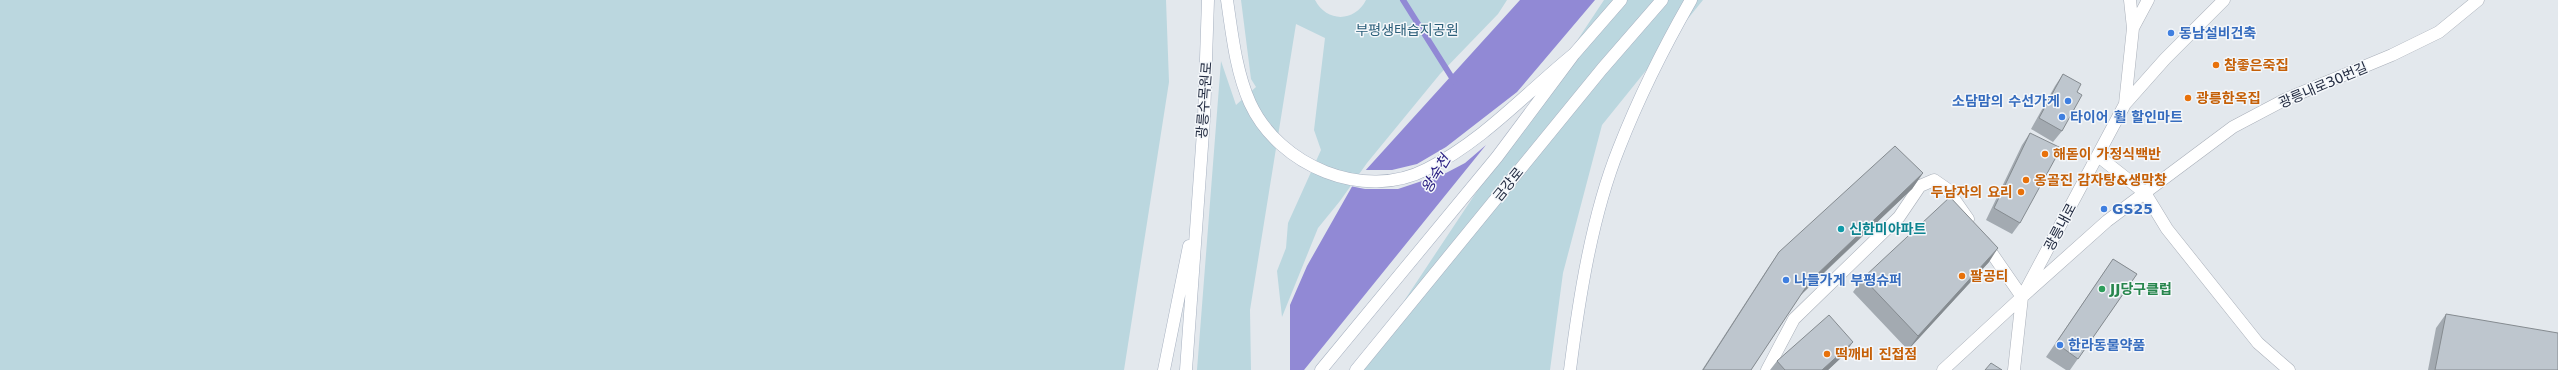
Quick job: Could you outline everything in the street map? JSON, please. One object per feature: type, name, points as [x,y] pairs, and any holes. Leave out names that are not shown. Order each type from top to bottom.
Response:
[{"type":"street","name":"광릉수목원로","points":[[1198,200],[1208,33],[1208,0]]},
{"type":"street","points":[[1227,0],[1243,81],[1250,103],[1263,124],[1282,145],[1321,172],[1361,181],[1389,181],[1425,171],[1453,155],[1494,125],[1534,86],[1574,54]]},
{"type":"street","name":"금강로","points":[[1321,370],[1496,157],[1574,54],[1621,0]]},
{"type":"street","name":"금강로","points":[[1356,370],[1602,69],[1662,0]]},
{"type":"street","points":[[1570,370],[1577,318],[1593,236],[1619,148],[1651,75],[1691,0]]},
{"type":"street","points":[[2126,104],[2133,28],[2130,0]]},
{"type":"street","points":[[2133,28],[2148,0]]},
{"type":"street","name":"광릉내로","points":[[1944,370],[2022,297],[2126,104],[2165,59],[2224,0]]},
{"type":"street","name":"광릉내로30번길","points":[[2022,297],[2107,221],[2233,127],[2286,100],[2392,55],[2439,32],[2478,0]]},
{"type":"street","points":[[2098,156],[2145,193],[2167,229],[2258,343],[2288,370]]},
{"type":"street","points":[[1767,370],[1794,319],[1899,217],[1920,186],[1934,180],[1947,189],[2022,297],[2014,370]]},
{"type":"street","points":[[1164,370],[1198,200]]},
{"type":"street","points":[[1186,370],[1198,200]]},
{"type":"green space","points":[[0,0],[1166,0],[1169,82],[1124,370],[0,370]]},
{"type":"green space","name":"부평생태습지공원","points":[[1241,0],[1315,0],[1320,8],[1326,13],[1341,17],[1355,13],[1366,0],[1507,0],[1498,14],[1440,74],[1367,163],[1340,201],[1318,228],[1282,317],[1277,271],[1286,248],[1288,223],[1321,150],[1314,130],[1325,38],[1296,24],[1250,310],[1251,370],[1197,370],[1221,61],[1236,105],[1256,87],[1251,79]]},
{"type":"green space","points":[[1569,0],[1703,0],[1602,125],[1563,273],[1550,370],[1334,370]]},
{"type":"water","name":"왕숙천","points":[[1520,0],[1602,0],[1405,297],[1362,370],[1290,370],[1290,305],[1307,266],[1354,183]]},
{"type":"pier","points":[[1595,0],[1604,0],[1406,298],[1364,370],[1304,370],[1486,145],[1465,163],[1446,173],[1398,189],[1365,189],[1350,186],[1352,182],[1363,170],[1392,170],[1417,164],[1446,147],[1517,92]]},
{"type":"building","points":[[2063,74],[2081,84],[2077,92],[2082,95],[2062,131],[2039,118]]},
{"type":"building","points":[[2030,133],[2061,148],[2020,223],[1994,208]]},
{"type":"building","name":"신한미아파트","points":[[1895,146],[1923,173],[1810,281],[1751,370],[1703,370],[1779,252]]},
{"type":"building","points":[[1950,197],[1998,248],[1918,336],[1863,278]]},
{"type":"building","points":[[2113,259],[2137,274],[2078,359],[2056,343]]},
{"type":"building","points":[[2446,314],[2558,333],[2558,370],[2435,370]]},
{"type":"building","points":[[1829,315],[1853,342],[1822,370],[1785,370],[1777,361]]},
{"type":"building","points":[[1991,363],[2002,370],[1985,370]]},
{"type":"waterway","points":[[1403,0],[1454,81]]},
{"type":"place","name":"동남설비건축","points":[[2171,33]]},
{"type":"place","name":"참좋은죽집","points":[[2216,65]]},
{"type":"place","name":"광릉한옥집","points":[[2188,98]]},
{"type":"place","name":"소담맘의 수선가게","points":[[2068,101]]},
{"type":"place","name":"타이어 휠 할인마트","points":[[2062,117]]},
{"type":"place","name":"해돋이 가정식백반","points":[[2045,154]]},
{"type":"place","name":"옹골진 감자탕&생막창","points":[[2026,180]]},
{"type":"place","name":"두남자의 요리","points":[[2021,192]]},
{"type":"place","name":"GS25","points":[[2104,209]]},
{"type":"place","name":"신한미아파트","points":[[1841,229]]},
{"type":"place","name":"팔공티","points":[[1962,276]]},
{"type":"place","name":"나들가게 부평슈퍼","points":[[1786,280]]},
{"type":"place","name":"JJ당구클럽","points":[[2102,289]]},
{"type":"place","name":"한라동물약품","points":[[2060,345]]},
{"type":"place","name":"떡깨비 진접점","points":[[1827,354]]}]
